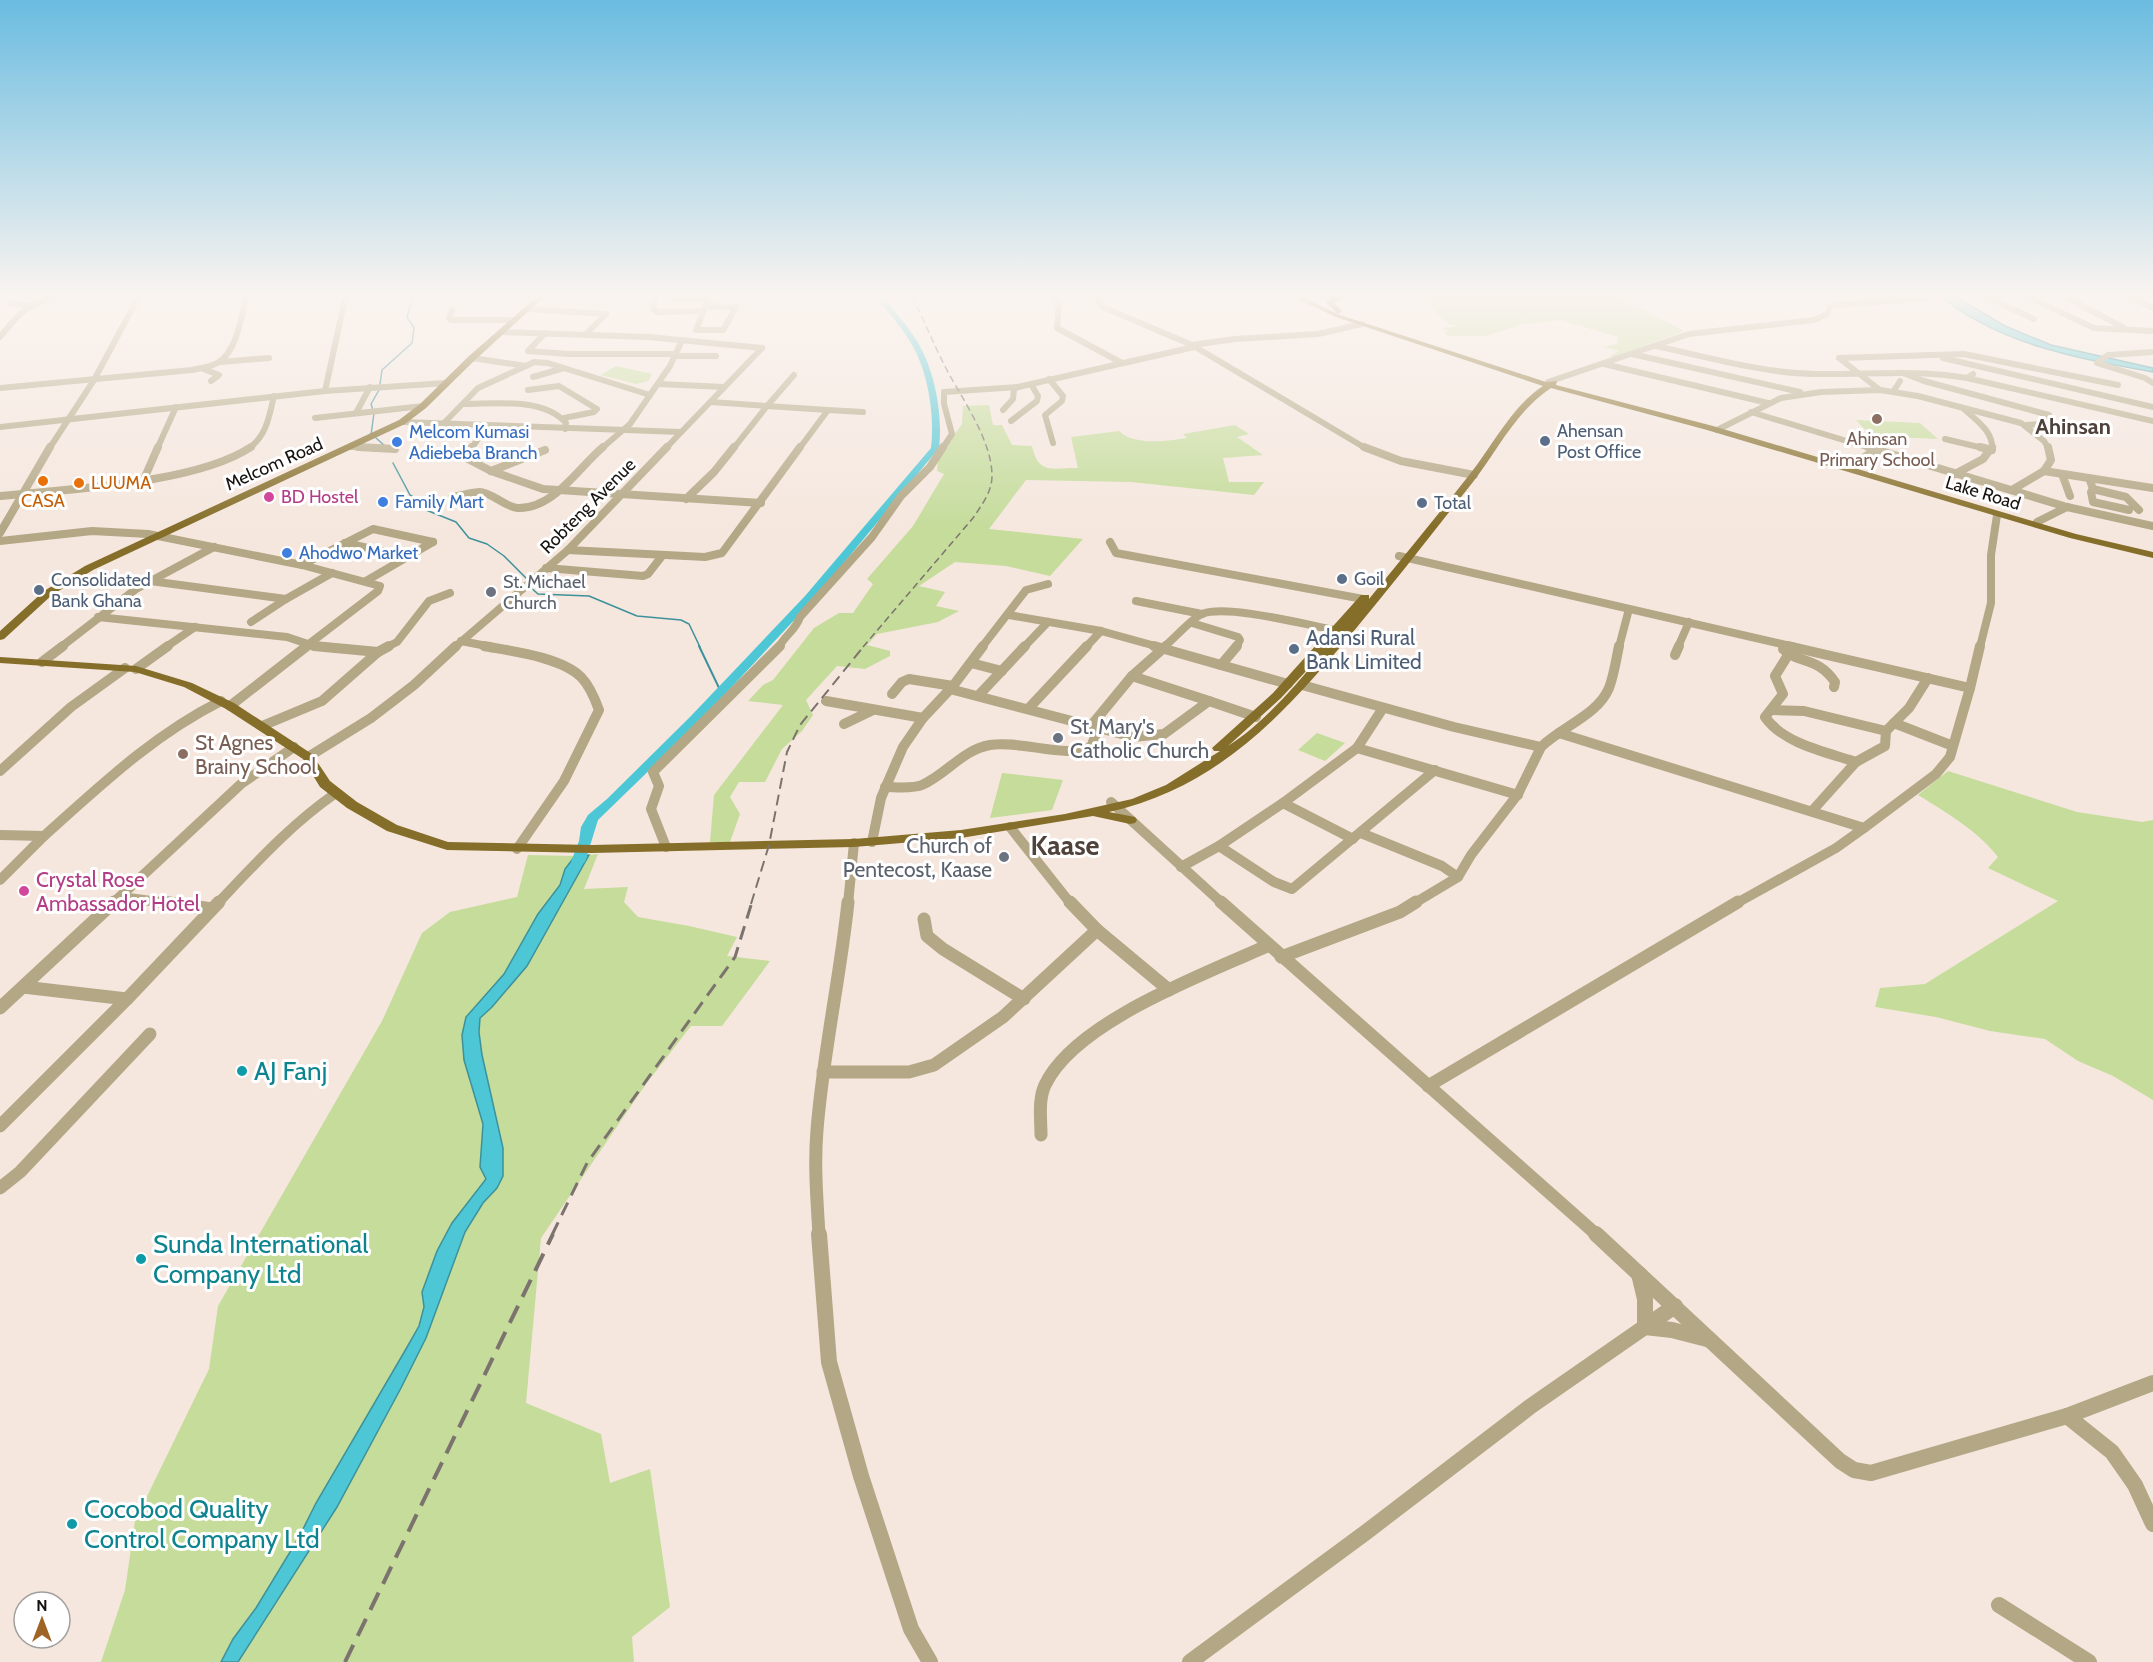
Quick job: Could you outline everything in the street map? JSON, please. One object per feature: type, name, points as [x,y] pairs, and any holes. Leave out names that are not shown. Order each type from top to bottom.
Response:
[{"type":"main road","name":"Melcom Road","points":[[0,638],[38,601],[61,584],[157,535],[402,422],[423,406],[458,372]]},
{"type":"main road","points":[[1506,372],[1546,385],[1558,392],[1579,394]]},
{"type":"main road","name":"Lake Road","points":[[1508,372],[1546,385],[1719,429],[2037,522],[2153,553]]},
{"type":"main road","name":"Lake Road","points":[[1546,385],[1678,413],[1719,429],[1997,515],[2073,536],[2153,553]]},
{"type":"main road","points":[[1057,818],[1142,799],[1171,788],[1240,744],[1267,721],[1302,685],[1403,557],[1546,385]]},
{"type":"main road","points":[[0,660],[130,668],[173,679],[225,703],[294,747],[308,757],[325,784],[351,805],[413,837],[447,846],[592,849],[872,842],[961,834],[1087,813],[1113,805],[1164,782],[1202,760],[1256,717],[1403,557]]},
{"type":"main road","points":[[1087,813],[1104,814],[1131,821],[1142,799]]},
{"type":"street","points":[[0,533],[67,419],[99,372]]},
{"type":"street","points":[[0,388],[169,372]]},
{"type":"street","points":[[210,372],[219,375],[211,381]]},
{"type":"street","points":[[325,391],[329,372]]},
{"type":"street","points":[[443,424],[478,388],[514,372]]},
{"type":"street","points":[[533,377],[552,372]]},
{"type":"street","points":[[575,372],[650,395]]},
{"type":"street","points":[[452,497],[481,492],[513,507],[521,508],[542,502],[560,491],[584,463],[631,423],[666,372]]},
{"type":"street","name":"Robteng Avenue","points":[[308,757],[343,737],[393,702],[568,550],[739,372]]},
{"type":"street","points":[[666,848],[651,809],[659,786],[653,772],[778,650],[782,641],[797,627],[800,617],[872,537],[901,496],[930,467],[937,453],[952,434],[944,404],[944,393],[963,389],[1018,387],[1083,372]]},
{"type":"street","points":[[1236,372],[1365,448],[1401,461],[1471,475]]},
{"type":"street","points":[[1546,385],[1583,372]]},
{"type":"street","points":[[1636,372],[1768,403]]},
{"type":"street","points":[[1708,372],[1806,394]]},
{"type":"street","points":[[1779,372],[1815,374],[1865,372]]},
{"type":"street","points":[[1856,372],[1880,390]]},
{"type":"street","points":[[1719,429],[1768,403],[1806,394],[1880,390],[1962,407],[2026,425],[2042,424],[2049,415],[1924,381],[1901,372]]},
{"type":"street","points":[[1926,372],[1967,378],[2153,421]]},
{"type":"street","points":[[1967,378],[1977,372]]},
{"type":"street","points":[[1993,372],[2153,407]]},
{"type":"street","points":[[2053,372],[2118,385]]},
{"type":"street","points":[[2122,372],[2145,378],[2153,383]]},
{"type":"street","points":[[686,499],[714,472],[794,375]]},
{"type":"street","points":[[1049,379],[1063,396],[1062,401],[1046,415],[1053,444]]},
{"type":"street","points":[[1893,392],[1900,381]]},
{"type":"street","points":[[0,427],[274,396],[446,383]]},
{"type":"street","points":[[659,384],[724,387]]},
{"type":"street","points":[[1011,421],[1037,401],[1038,396],[1030,384]]},
{"type":"street","points":[[464,404],[536,406],[564,418],[594,412],[597,409],[559,386],[528,390]]},
{"type":"street","points":[[356,413],[370,387]]},
{"type":"street","points":[[1003,410],[1013,399],[1014,390],[1018,387]]},
{"type":"street","points":[[0,496],[144,479],[207,467],[246,452],[260,440],[274,396]]},
{"type":"street","points":[[711,402],[863,412]]},
{"type":"street","points":[[315,418],[423,406]]},
{"type":"street","points":[[144,479],[176,407]]},
{"type":"street","points":[[1955,474],[1982,462],[1992,450],[1991,435],[1962,407]]},
{"type":"street","points":[[568,550],[662,556],[705,557],[722,554],[828,410]]},
{"type":"street","points":[[1751,412],[2067,507],[2153,525]]},
{"type":"street","points":[[564,418],[565,429]]},
{"type":"street","points":[[402,422],[681,432]]},
{"type":"street","points":[[2012,490],[2044,471],[2051,460],[2050,451],[2044,441],[2026,425]]},
{"type":"street","points":[[487,426],[467,458],[491,471],[530,486],[560,491],[761,503]]},
{"type":"street","points":[[1945,439],[1992,450]]},
{"type":"street","points":[[352,447],[395,449]]},
{"type":"street","points":[[1850,467],[1876,449]]},
{"type":"street","points":[[491,471],[545,450]]},
{"type":"street","points":[[2044,471],[2153,488]]},
{"type":"street","points":[[2062,474],[2070,496]]},
{"type":"street","points":[[2089,478],[2093,489],[2091,492],[2093,502],[2129,510]]},
{"type":"street","points":[[2093,489],[2126,497],[2139,510]]},
{"type":"street","points":[[2037,522],[2067,507]]},
{"type":"street","points":[[1428,1086],[1733,905],[1836,848],[1936,774],[1950,757],[1991,603],[1991,555],[1997,515]]},
{"type":"street","points":[[302,565],[375,529],[433,542],[366,581]]},
{"type":"street","points":[[0,541],[92,531],[157,535],[302,565],[380,586],[380,589],[308,644],[225,703],[193,715],[152,741],[44,836],[0,880]]},
{"type":"street","points":[[1110,542],[1116,553],[1363,600]]},
{"type":"street","points":[[345,543],[409,557]]},
{"type":"street","points":[[42,662],[98,617],[150,581],[214,547]]},
{"type":"street","points":[[546,568],[643,576],[648,574],[662,556]]},
{"type":"street","points":[[1403,557],[1970,688]]},
{"type":"street","points":[[251,622],[286,598],[333,573]]},
{"type":"street","points":[[150,581],[286,598]]},
{"type":"street","points":[[872,842],[885,787],[903,747],[923,718],[951,688],[1031,587],[1048,584]]},
{"type":"street","points":[[262,726],[322,701],[378,652],[397,642],[429,602],[450,593]]},
{"type":"street","points":[[1136,601],[1202,614],[1220,612],[1248,614],[1335,630]]},
{"type":"street","points":[[1281,957],[1400,912],[1458,877],[1465,862],[1518,795],[1535,765],[1541,747],[1592,709],[1608,690],[1629,609]]},
{"type":"street","points":[[885,787],[924,785],[967,753],[989,745],[1017,744],[1081,753],[1090,747],[1094,728],[1132,676],[1202,614]]},
{"type":"street","points":[[1009,615],[1101,631],[1288,684]]},
{"type":"street","points":[[98,617],[294,639],[308,644],[378,652]]},
{"type":"street","points":[[978,696],[1048,622]]},
{"type":"street","points":[[1675,655],[1689,622]]},
{"type":"street","points":[[1192,623],[1240,640],[1234,652],[1221,665]]},
{"type":"street","points":[[0,771],[71,707],[195,627]]},
{"type":"street","points":[[1029,708],[1101,631]]},
{"type":"street","points":[[461,641],[532,657],[570,670],[582,678],[598,710],[564,781],[517,849]]},
{"type":"street","points":[[1776,642],[1788,655],[1805,659],[1827,670],[1835,682],[1834,687]]},
{"type":"street","points":[[1788,655],[1775,676],[1783,694],[1765,717],[1774,729],[1822,751],[1856,762]]},
{"type":"street","points":[[971,663],[1002,671]]},
{"type":"street","points":[[1132,676],[1256,717]]},
{"type":"street","points":[[1886,731],[1909,708],[1928,678]]},
{"type":"street","points":[[892,694],[902,682],[909,679],[1029,708],[1094,728],[1133,737],[1156,736],[1175,728],[1209,701]]},
{"type":"street","points":[[1302,685],[1383,708],[1541,747]]},
{"type":"street","points":[[826,701],[923,718]]},
{"type":"street","points":[[1181,867],[1219,846],[1283,803],[1357,748],[1383,708]]},
{"type":"street","points":[[844,724],[864,712],[879,709]]},
{"type":"street","points":[[1772,710],[1804,711],[1886,731]]},
{"type":"street","points":[[1894,723],[1953,746]]},
{"type":"street","points":[[1812,811],[1827,790],[1844,777],[1856,762],[1885,746],[1886,731]]},
{"type":"street","points":[[1559,733],[1864,828]]},
{"type":"street","points":[[0,1008],[241,784],[294,747]]},
{"type":"street","points":[[1357,748],[1518,795]]},
{"type":"street","points":[[1219,846],[1274,882],[1292,889],[1435,770]]},
{"type":"street","points":[[0,1126],[127,999],[285,832],[336,793]]},
{"type":"street","points":[[1283,803],[1357,836],[1442,866],[1458,877]]},
{"type":"street","points":[[1113,805],[1281,957],[1638,1272],[1840,1461],[1854,1470],[1871,1473],[2067,1416],[2153,1383]]},
{"type":"street","points":[[1010,827],[1045,873],[1097,930],[1140,963],[1169,990]]},
{"type":"street","points":[[0,835],[44,836]]},
{"type":"street","points":[[854,843],[847,910],[823,1072],[818,1132],[816,1182],[824,1315],[829,1362],[886,1557],[911,1629],[930,1662]]},
{"type":"street","points":[[121,897],[212,909]]},
{"type":"street","points":[[924,919],[927,936],[943,949],[1024,999]]},
{"type":"street","points":[[823,1072],[909,1071],[934,1065],[1003,1017],[1097,930]]},
{"type":"street","points":[[1041,1135],[1042,1096],[1045,1084],[1068,1054],[1103,1027],[1169,990],[1269,945]]},
{"type":"street","points":[[23,987],[127,999]]},
{"type":"street","points":[[0,1188],[20,1172],[150,1034]]},
{"type":"street","points":[[1638,1272],[1645,1299],[1646,1327]]},
{"type":"street","points":[[1190,1662],[1365,1533],[1531,1406],[1675,1306]]},
{"type":"street","points":[[1646,1327],[1672,1330],[1710,1340]]},
{"type":"street","points":[[2067,1416],[2112,1452],[2135,1485],[2153,1524]]},
{"type":"street","points":[[1999,1605],[2089,1662]]},
{"type":"green space","points":[[607,372],[641,372],[652,374],[648,381],[636,384],[601,375]]},
{"type":"green space","points":[[989,405],[993,425],[1002,425],[1012,445],[1032,446],[1038,462],[1054,469],[1078,468],[1071,437],[1119,431],[1133,439],[1161,441],[1187,438],[1183,434],[1235,425],[1249,434],[1237,437],[1263,455],[1223,458],[1229,482],[1264,482],[1254,495],[1131,482],[1026,480],[989,529],[1083,539],[1050,576],[1006,566],[955,562],[919,586],[945,592],[936,606],[959,611],[938,622],[877,634],[867,645],[890,651],[890,656],[865,669],[837,666],[806,700],[813,715],[802,731],[782,749],[765,782],[739,782],[730,797],[740,814],[730,842],[710,842],[714,795],[783,705],[748,701],[763,685],[773,680],[814,628],[839,613],[853,613],[873,584],[867,579],[913,526],[944,474],[937,471],[938,457],[962,424],[963,406]]},
{"type":"green space","points":[[1856,420],[1920,423],[1938,439],[1871,436]]},
{"type":"green space","points":[[1317,733],[1345,743],[1325,761],[1298,750]]},
{"type":"green space","points":[[1948,771],[2077,812],[2142,822],[2153,820],[2153,1100],[2113,1076],[2078,1061],[2045,1039],[1990,1031],[1936,1017],[1875,1007],[1880,988],[1925,984],[2058,901],[1988,868],[1998,857],[1990,847],[1961,823],[1918,795]]},
{"type":"green space","points":[[1002,773],[1063,780],[1052,810],[990,818]]},
{"type":"green space","points":[[598,854],[584,889],[628,887],[624,902],[638,917],[737,937],[727,956],[770,961],[722,1026],[691,1026],[646,1084],[541,1238],[526,1403],[601,1434],[610,1483],[650,1469],[670,1607],[632,1637],[634,1662],[238,1662],[337,1507],[426,1338],[465,1232],[503,1176],[503,1148],[482,1055],[480,1018],[527,966],[589,855]]},
{"type":"green space","points":[[528,855],[575,856],[565,869],[560,885],[538,914],[504,974],[466,1017],[469,1079],[483,1124],[480,1167],[486,1179],[422,1292],[424,1307],[419,1326],[316,1503],[298,1539],[256,1608],[233,1639],[221,1662],[101,1662],[125,1590],[135,1521],[209,1369],[218,1306],[382,1021],[422,933],[450,912],[517,897]]},
{"type":"water","points":[[589,855],[527,966],[480,1018],[482,1055],[503,1148],[503,1176],[465,1232],[426,1338],[337,1507],[238,1662],[221,1662],[233,1639],[256,1608],[298,1539],[316,1503],[419,1326],[424,1307],[422,1292],[437,1251],[452,1223],[486,1179],[480,1167],[483,1124],[464,1060],[462,1035],[466,1017],[504,974],[538,914],[560,885],[565,869],[575,856]]},
{"type":"waterway","points":[[380,384],[382,372]]},
{"type":"waterway","points":[[578,862],[586,841],[588,827],[593,818],[694,720],[809,598],[935,448],[935,414],[925,372]]},
{"type":"waterway","points":[[371,435],[374,413],[371,404],[379,390]]},
{"type":"waterway","points":[[376,438],[385,446]]},
{"type":"waterway","points":[[393,463],[410,495],[423,503],[426,510],[456,522],[469,538],[487,544],[504,556],[527,579]]},
{"type":"waterway","points":[[529,586],[538,594],[589,596],[637,616],[681,620],[689,624],[700,647]]},
{"type":"waterway","points":[[699,646],[721,692]]},
{"type":"railway","points":[[863,647],[973,518],[992,482],[991,463],[983,436],[948,372]]},
{"type":"railway","points":[[751,904],[769,845],[787,752],[800,725],[864,646]]},
{"type":"railway","points":[[552,1235],[587,1163],[735,957],[752,902]]},
{"type":"railway","points":[[345,1662],[553,1234]]},
{"type":"place","name":"Ahinsan Primary School","points":[[1877,419]]},
{"type":"place","name":"Ahensan Post Office","points":[[1545,441]]},
{"type":"place","name":"Melcom Kumasi Adiebeba Branch","points":[[397,442]]},
{"type":"place","name":"CASA","points":[[43,481]]},
{"type":"place","name":"LUUMA","points":[[79,483]]},
{"type":"place","name":"BD Hostel","points":[[269,497]]},
{"type":"place","name":"Family Mart","points":[[383,502]]},
{"type":"place","name":"Total","points":[[1422,503]]},
{"type":"place","name":"Ahodwo Market","points":[[287,553]]},
{"type":"place","name":"Goil","points":[[1342,579]]},
{"type":"place","name":"Consolidated Bank Ghana","points":[[39,590]]},
{"type":"place","name":"St. Michael Church","points":[[491,592]]},
{"type":"place","name":"Adansi Rural Bank Limited","points":[[1294,649]]},
{"type":"place","name":"St. Mary's Catholic Church","points":[[1058,738]]},
{"type":"place","name":"St Agnes Brainy School","points":[[183,754]]},
{"type":"place","name":"Church of Pentecost, Kaase","points":[[1004,857]]},
{"type":"place","name":"Crystal Rose Ambassador Hotel","points":[[24,891]]},
{"type":"place","name":"AJ Fanj","points":[[242,1071]]},
{"type":"place","name":"Sunda International Company Ltd","points":[[141,1259]]},
{"type":"place","name":"Cocobod Quality Control Company Ltd","points":[[72,1524]]},
{"type":"district","name":"Ahinsan","points":[[2073,426]]},
{"type":"district","name":"Kaase","points":[[1065,845]]}]
